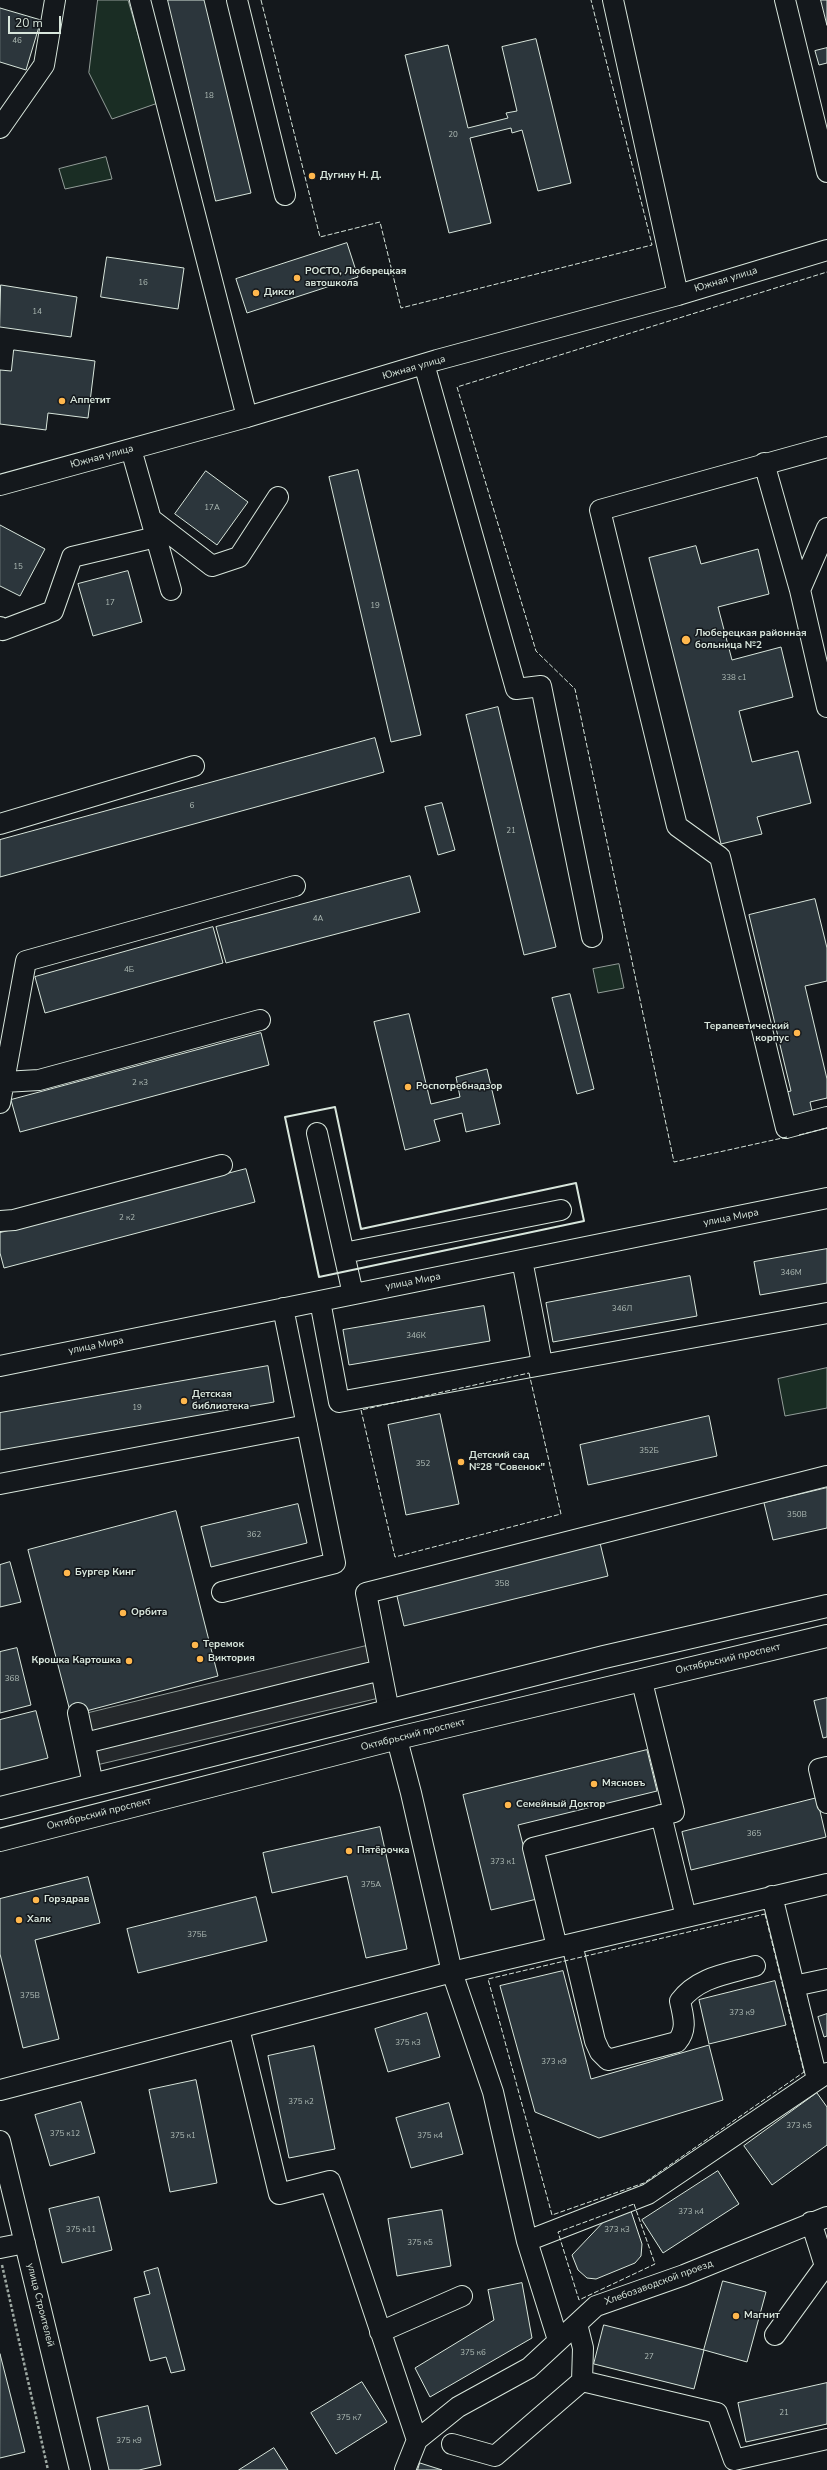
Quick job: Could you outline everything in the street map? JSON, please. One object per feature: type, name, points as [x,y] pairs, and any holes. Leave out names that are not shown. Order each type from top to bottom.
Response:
[{"type":"main road","points":[[0,1808],[604,1657],[827,1606]]},
{"type":"main road","name":"Октябрьский проспект","points":[[0,1840],[394,1739],[827,1636]]},
{"type":"street","points":[[0,128],[44,65],[54,0]]},
{"type":"street","points":[[140,0],[247,418]]},
{"type":"street","points":[[237,0],[285,195]]},
{"type":"street","points":[[614,0],[678,295]]},
{"type":"street","points":[[785,0],[827,172]]},
{"type":"street","name":"Южная улица","points":[[0,485],[247,418],[424,364],[678,295],[827,250]]},
{"type":"street","points":[[424,364],[516,689],[541,686],[592,937]]},
{"type":"street","points":[[827,447],[600,510],[677,826],[720,858],[786,1128],[827,1117]]},
{"type":"street","points":[[131,449],[171,590]]},
{"type":"street","points":[[764,464],[800,590],[827,707]]},
{"type":"street","points":[[154,528],[212,566],[239,557],[278,497]]},
{"type":"street","points":[[0,628],[3,630],[53,611],[72,556],[154,528]]},
{"type":"street","points":[[800,590],[827,528]]},
{"type":"street","points":[[0,824],[194,766]]},
{"type":"street","points":[[0,1103],[26,961],[295,886]]},
{"type":"street","points":[[4,1082],[39,1080],[260,1020]]},
{"type":"street","points":[[317,1133],[353,1294]]},
{"type":"street","points":[[0,1221],[14,1220],[222,1165]]},
{"type":"street","name":"улица Мира","points":[[0,1366],[827,1198]]},
{"type":"street","points":[[344,1253],[561,1210]]},
{"type":"street","points":[[522,1260],[542,1363]]},
{"type":"street","points":[[320,1301],[338,1402],[542,1363],[827,1313]]},
{"type":"street","points":[[222,1592],[335,1564],[283,1308]]},
{"type":"street","points":[[0,1484],[307,1425]]},
{"type":"street","points":[[389,1711],[366,1593],[827,1476]]},
{"type":"street","points":[[85,1744],[381,1670]]},
{"type":"street","points":[[639,1680],[644,1690],[674,1812],[533,1848],[595,2042],[600,2052],[608,2060],[677,2042],[683,2034],[685,2025],[680,2001],[696,1983],[755,1966]]},
{"type":"street","points":[[78,1713],[93,1784]]},
{"type":"street","points":[[394,1739],[399,1747],[411,1793],[452,1972],[493,2092],[527,2241],[558,2340]]},
{"type":"street","points":[[827,1767],[819,1769],[827,1803]]},
{"type":"street","points":[[661,1815],[686,1917]]},
{"type":"street","points":[[0,2090],[452,1972],[827,1884]]},
{"type":"street","points":[[527,2241],[648,2194],[822,2076],[794,1986],[772,1896]]},
{"type":"street","points":[[794,1986],[827,1978]]},
{"type":"street","points":[[239,2028],[279,2194],[330,2182],[417,2440],[406,2470]]},
{"type":"street","name":"улица Строителей","points":[[0,2141],[79,2470]]},
{"type":"street","points":[[775,2335],[825,2266],[819,2219]]},
{"type":"street","name":"Хлебозаводской проезд","points":[[417,2440],[458,2407],[529,2368],[596,2306],[684,2275],[819,2219]]},
{"type":"street","points":[[1,2255],[25,2243]]},
{"type":"street","points":[[380,2332],[462,2296]]},
{"type":"street","points":[[452,2444],[495,2456],[582,2381],[583,2348],[577,2324]]},
{"type":"street","points":[[582,2381],[717,2413],[729,2465],[827,2439]]},
{"type":"path","points":[[1,2255],[48,2470]]},
{"type":"green space","points":[[98,0],[128,0],[158,103],[112,119],[89,73]]},
{"type":"green space","points":[[106,157],[112,179],[65,189],[59,169]]},
{"type":"green space","points":[[619,964],[624,988],[598,993],[593,969]]},
{"type":"green space","points":[[827,1368],[827,1408],[785,1416],[778,1379]]},
{"type":"shaded area","points":[[366,1646],[379,1698],[84,1768],[72,1717]]},
{"type":"building","points":[[168,0],[204,0],[251,193],[216,201]]},
{"type":"building","points":[[821,0],[827,0],[827,25]]},
{"type":"building","points":[[0,8],[41,20],[26,70],[0,62]]},
{"type":"building","points":[[536,39],[571,183],[538,191],[522,130],[512,133],[511,128],[470,138],[491,223],[449,233],[405,55],[448,45],[468,128],[508,118],[506,113],[517,111],[502,47]]},
{"type":"building","points":[[827,48],[827,63],[819,65],[815,51]]},
{"type":"building","name":"РОСТО, Люберецкая автошкола","points":[[347,243],[358,277],[247,313],[236,279]]},
{"type":"building","points":[[107,257],[184,268],[178,309],[101,297]]},
{"type":"building","points":[[1,285],[77,297],[71,337],[0,327]]},
{"type":"building","points":[[14,350],[95,361],[88,418],[48,413],[46,430],[0,424],[0,370],[11,371]]},
{"type":"building","points":[[358,470],[421,735],[391,742],[329,477]]},
{"type":"building","points":[[206,471],[248,502],[217,545],[175,514]]},
{"type":"building","points":[[0,525],[45,549],[20,596],[0,586]]},
{"type":"building","points":[[696,546],[701,564],[758,549],[769,594],[718,607],[732,660],[781,647],[793,697],[739,711],[752,762],[798,751],[811,803],[757,817],[762,834],[721,844],[649,558]]},
{"type":"building","points":[[128,571],[142,622],[93,636],[78,584]]},
{"type":"building","points":[[498,707],[556,947],[524,955],[466,715]]},
{"type":"building","points":[[375,738],[384,772],[0,877],[0,840]]},
{"type":"building","points":[[442,803],[455,850],[438,855],[425,807]]},
{"type":"building","points":[[410,876],[420,912],[226,963],[216,927]]},
{"type":"building","name":"Терапевтический корпус","points":[[815,899],[827,948],[827,981],[805,986],[827,1079],[827,1098],[810,1102],[812,1111],[791,1116],[786,1092],[791,1091],[749,915]]},
{"type":"building","points":[[213,927],[223,963],[45,1013],[35,977]]},
{"type":"building","points":[[570,994],[594,1089],[577,1094],[552,998]]},
{"type":"building","name":"Роспотребнадзор","points":[[409,1014],[431,1104],[460,1097],[456,1077],[487,1069],[500,1124],[466,1132],[462,1113],[434,1120],[440,1141],[405,1150],[374,1022]]},
{"type":"building","points":[[261,1033],[269,1065],[20,1132],[11,1100]]},
{"type":"building","points":[[246,1169],[255,1202],[4,1268],[0,1253],[0,1233]]},
{"type":"building","points":[[827,1249],[827,1283],[760,1295],[754,1262]]},
{"type":"building","points":[[690,1276],[697,1316],[553,1342],[546,1303]]},
{"type":"building","points":[[484,1306],[490,1341],[349,1365],[343,1330]]},
{"type":"building","points":[[268,1366],[274,1402],[0,1450],[0,1413]]},
{"type":"building","points":[[440,1414],[459,1504],[406,1515],[388,1425]]},
{"type":"building","points":[[709,1416],[717,1456],[588,1485],[580,1445]]},
{"type":"building","points":[[827,1488],[827,1528],[773,1540],[764,1503]]},
{"type":"building","points":[[298,1504],[307,1543],[211,1567],[201,1527]]},
{"type":"building","name":"Орбита","points":[[176,1511],[218,1676],[71,1715],[28,1550]]},
{"type":"building","points":[[600,1543],[608,1576],[404,1626],[396,1592]]},
{"type":"building","points":[[10,1562],[21,1602],[0,1607],[0,1565]]},
{"type":"building","points":[[17,1648],[31,1705],[0,1713],[0,1652]]},
{"type":"building","points":[[827,1698],[827,1737],[823,1738],[814,1701]]},
{"type":"building","points":[[36,1711],[48,1758],[0,1770],[0,1720]]},
{"type":"building","points":[[647,1750],[657,1791],[518,1825],[537,1899],[491,1910],[463,1795]]},
{"type":"building","points":[[817,1798],[826,1837],[691,1870],[682,1832]]},
{"type":"building","points":[[380,1827],[407,1949],[366,1958],[347,1876],[272,1893],[263,1853]]},
{"type":"building","points":[[88,1877],[100,1923],[35,1940],[59,2039],[23,2048],[0,1954],[0,1899]]},
{"type":"building","points":[[256,1897],[267,1941],[138,1973],[127,1929]]},
{"type":"building","points":[[563,1971],[591,2079],[709,2045],[723,2100],[599,2138],[535,2112],[500,1986]]},
{"type":"building","points":[[775,1981],[786,2025],[709,2044],[699,2000]]},
{"type":"building","points":[[427,2013],[440,2057],[388,2072],[375,2029]]},
{"type":"building","points":[[827,2014],[827,2036],[824,2037],[818,2017]]},
{"type":"building","points":[[314,2046],[335,2149],[289,2158],[268,2056]]},
{"type":"building","points":[[196,2080],[217,2183],[170,2192],[149,2090]]},
{"type":"building","points":[[817,2093],[827,2107],[827,2145],[772,2185],[744,2146]]},
{"type":"building","points":[[81,2102],[95,2153],[50,2166],[35,2115]]},
{"type":"building","points":[[449,2103],[463,2154],[411,2168],[396,2118]]},
{"type":"building","points":[[718,2171],[739,2204],[663,2253],[642,2220]]},
{"type":"building","points":[[99,2197],[112,2250],[62,2263],[49,2209]]},
{"type":"building","points":[[630,2208],[642,2244],[641,2256],[635,2263],[596,2279],[587,2278],[578,2270],[572,2255],[610,2215]]},
{"type":"building","points":[[442,2210],[451,2266],[397,2276],[388,2219]]},
{"type":"building","points":[[158,2268],[185,2370],[171,2373],[166,2357],[150,2361],[134,2298],[150,2294],[144,2272]]},
{"type":"building","points":[[723,2281],[766,2292],[747,2362],[704,2350]]},
{"type":"building","points":[[522,2283],[532,2338],[430,2397],[415,2368],[494,2320],[488,2290]]},
{"type":"building","points":[[604,2325],[704,2350],[694,2389],[594,2364]]},
{"type":"building","points":[[0,2354],[25,2452],[0,2458]]},
{"type":"building","points":[[362,2382],[387,2422],[336,2454],[311,2413]]},
{"type":"building","points":[[827,2383],[827,2424],[746,2442],[738,2403]]},
{"type":"building","points":[[148,2406],[161,2465],[139,2470],[109,2470],[97,2418]]},
{"type":"building","points":[[274,2448],[288,2470],[239,2470]]},
{"type":"building","points":[[420,2463],[442,2470],[418,2470]]},
{"type":"fence","points":[[261,0],[320,237],[380,222],[401,308],[652,245],[591,0]]},
{"type":"fence","points":[[787,1137],[674,1162],[575,689],[536,651],[457,387],[827,272]]},
{"type":"fence","points":[[799,1135],[827,1128]]},
{"type":"fence","points":[[529,1373],[561,1514],[395,1557],[361,1410],[529,1373]]},
{"type":"fence","points":[[765,1914],[804,2072],[644,2183],[552,2215],[488,1979],[765,1914]]},
{"type":"fence","points":[[634,2204],[655,2264],[579,2300],[558,2232],[634,2204]]},
{"type":"wall","points":[[335,1107],[361,1229],[576,1183],[584,1221],[319,1277],[285,1117],[335,1107]]},
{"type":"place","name":"Дугину Н. Д.","points":[[312,176]]},
{"type":"place","name":"РОСТО, Люберецкая автошкола","points":[[297,278]]},
{"type":"place","name":"Дикси","points":[[256,293]]},
{"type":"place","name":"Аппетит","points":[[62,401]]},
{"type":"place","name":"Люберецкая районная больница №2","points":[[686,640]]},
{"type":"place","name":"Терапевтический корпус","points":[[797,1033]]},
{"type":"place","name":"Роспотребнадзор","points":[[408,1087]]},
{"type":"place","name":"Детская библиотека","points":[[184,1401]]},
{"type":"place","name":"Детский сад №28 \"Совенок\"","points":[[461,1462]]},
{"type":"place","name":"Бургер Кинг","points":[[67,1573]]},
{"type":"place","name":"Орбита","points":[[123,1613]]},
{"type":"place","name":"Теремок","points":[[195,1645]]},
{"type":"place","name":"Виктория","points":[[200,1659]]},
{"type":"place","name":"Крошка Картошка","points":[[129,1661]]},
{"type":"place","name":"Мясновъ","points":[[594,1784]]},
{"type":"place","name":"Семейный Доктор","points":[[508,1805]]},
{"type":"place","name":"Пятёрочка","points":[[349,1851]]},
{"type":"place","name":"Горздрав","points":[[36,1900]]},
{"type":"place","name":"Халк","points":[[19,1920]]},
{"type":"place","name":"Магнит","points":[[736,2316]]}]
